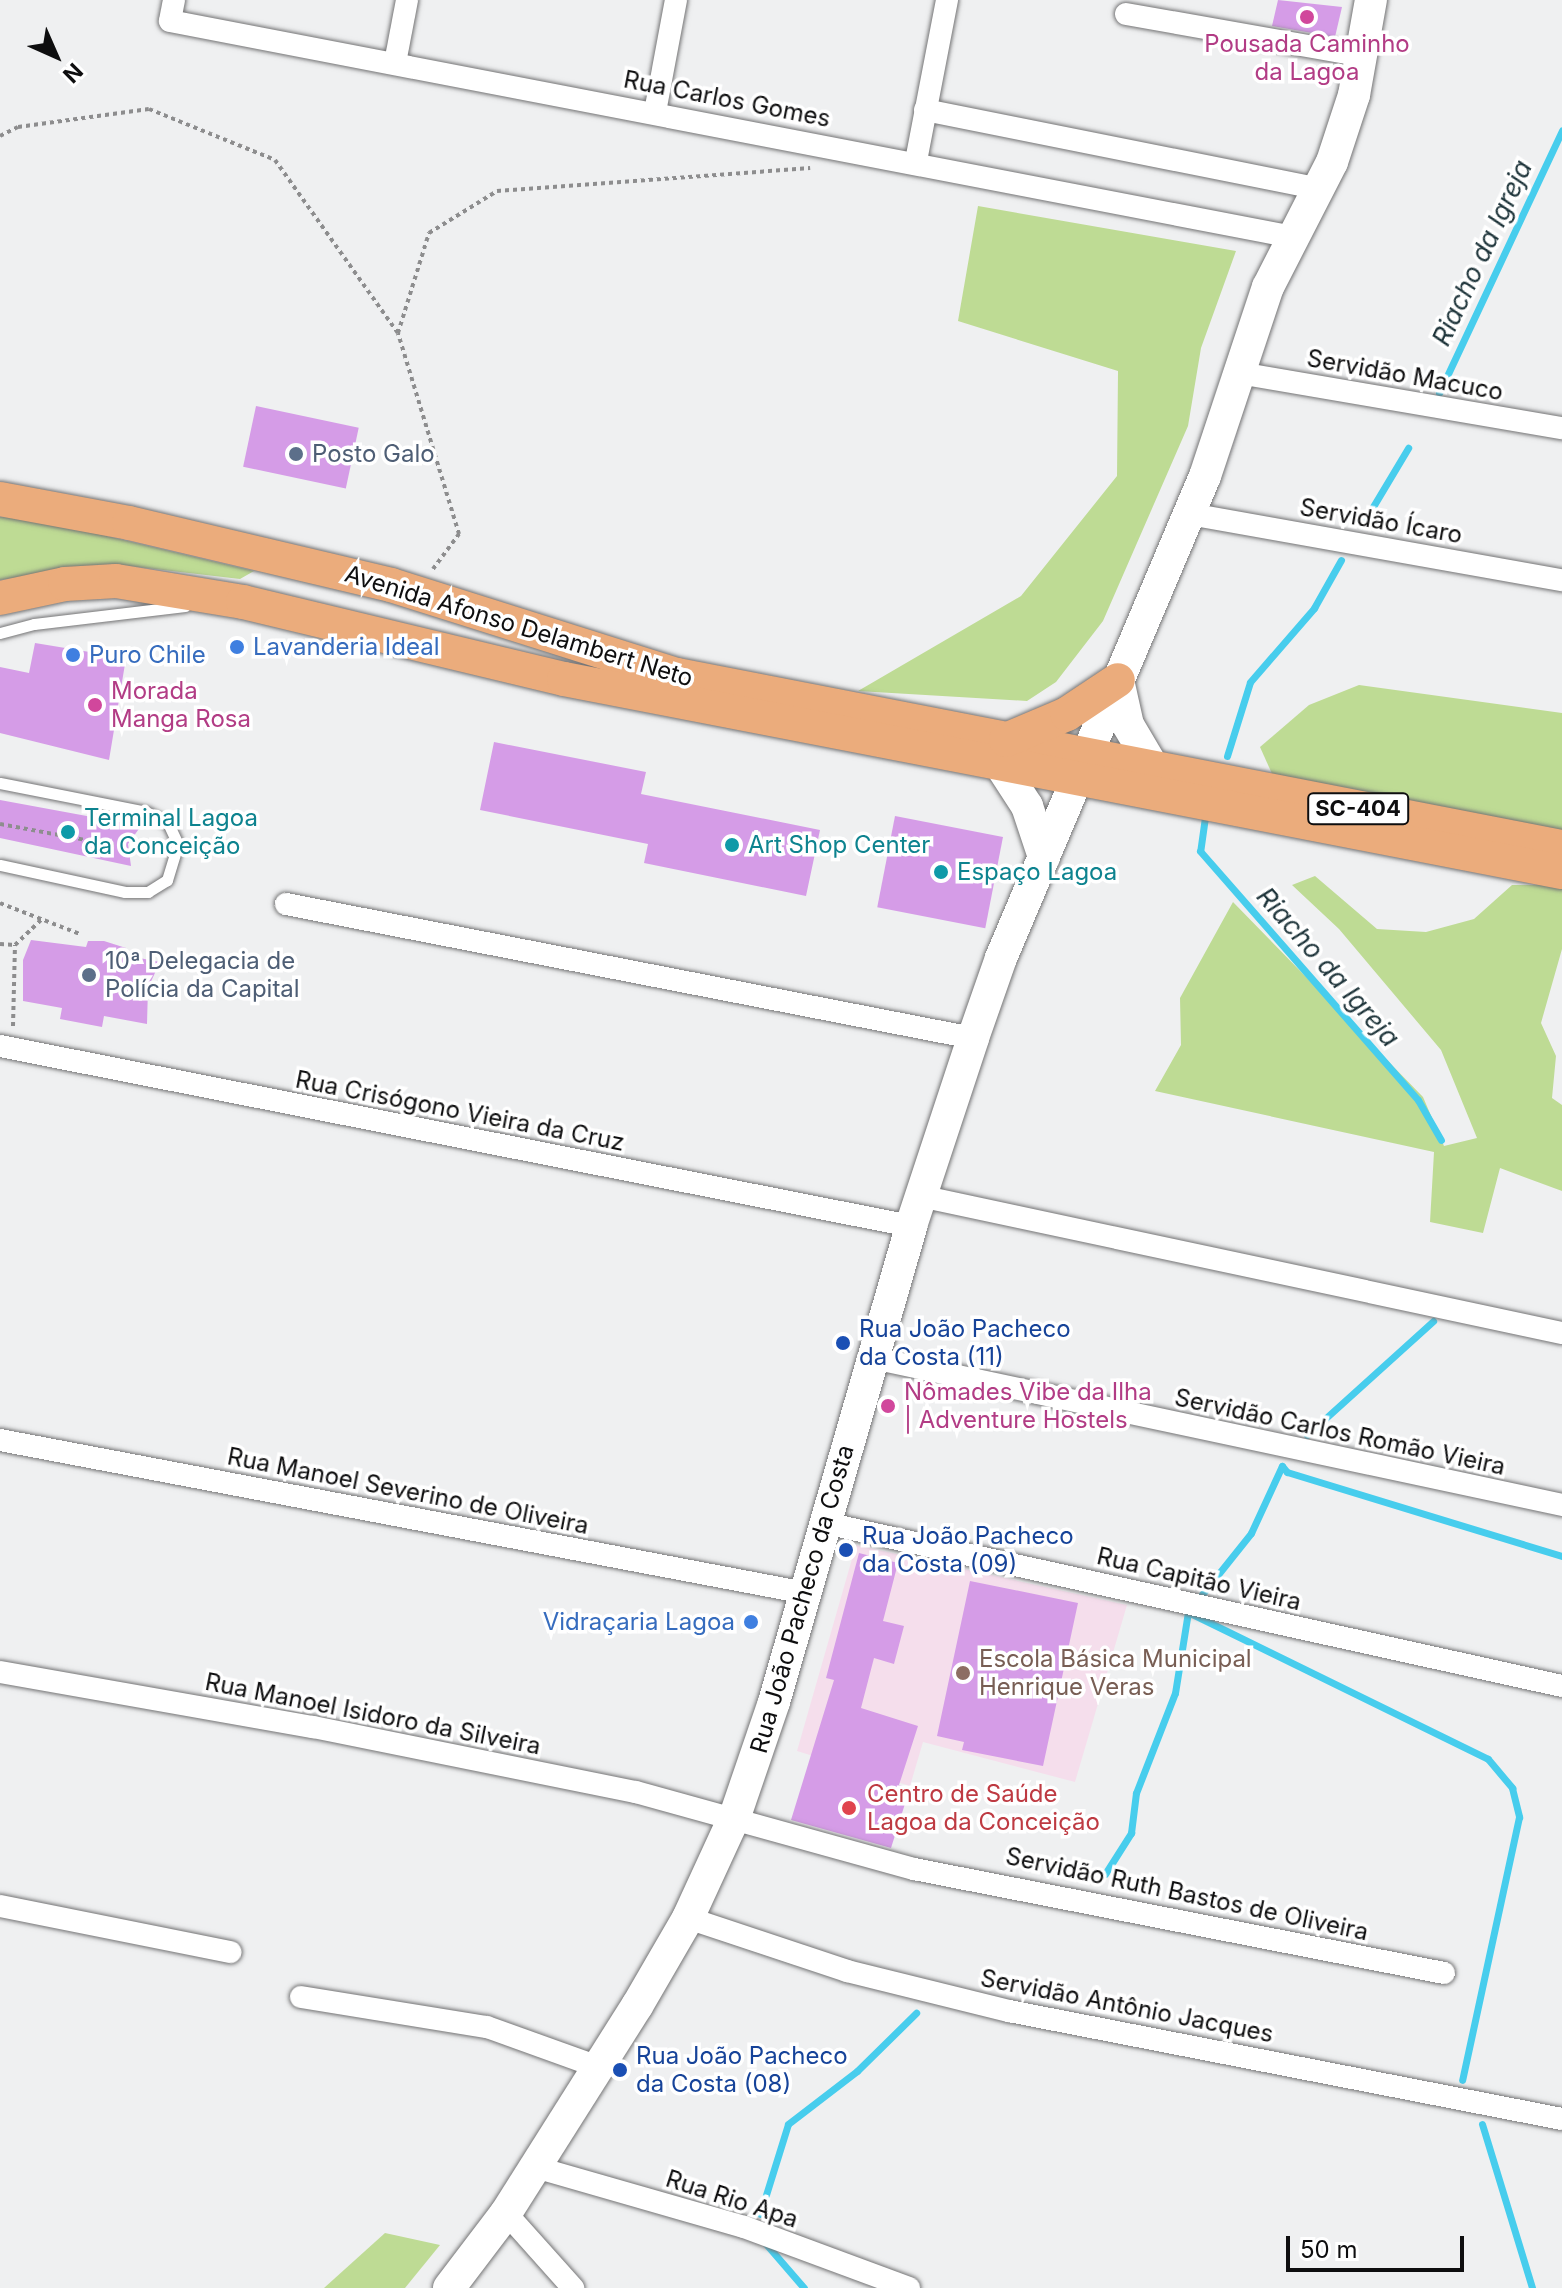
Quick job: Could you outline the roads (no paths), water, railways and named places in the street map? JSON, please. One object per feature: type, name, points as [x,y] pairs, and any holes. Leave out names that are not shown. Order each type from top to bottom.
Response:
[{"type":"main road","name":"Avenida Afonso Delambert Neto","points":[[0,499],[129,523],[416,592],[677,675],[1004,753]]},
{"type":"main road","name":"Avenida Afonso Delambert Neto","points":[[0,598],[65,584],[116,581],[243,602],[564,679],[1081,768]]},
{"type":"main road","points":[[376,632],[416,592]]},
{"type":"main road","points":[[1004,753],[1118,680]]},
{"type":"main road","name":"SC-404","points":[[1081,768],[1154,769],[1562,847]]},
{"type":"main road","name":"SC-404","points":[[1081,768],[1562,872]]},
{"type":"street","name":"Rua Carlos Gomes","points":[[174,0],[170,21],[916,161],[1293,237]]},
{"type":"street","points":[[395,63],[407,0]]},
{"type":"street","points":[[655,112],[676,0]]},
{"type":"street","points":[[916,161],[947,0]]},
{"type":"street","name":"Rua João Pacheco da Costa","points":[[449,2288],[506,2213],[598,2067],[688,1918],[735,1816],[806,1593],[920,1196],[973,1038],[1044,857],[1190,514],[1257,313],[1319,189],[1343,131],[1363,56],[1371,0]]},
{"type":"street","points":[[1126,14],[1363,56]]},
{"type":"street","points":[[925,110],[1319,189]]},
{"type":"street","name":"Servidão Macuco","points":[[1239,373],[1562,428]]},
{"type":"street","name":"Servidão Ícaro","points":[[1190,514],[1562,580]]},
{"type":"street","points":[[1118,680],[1128,725],[1154,769]]},
{"type":"street","points":[[1004,753],[1027,806],[1044,857]]},
{"type":"street","points":[[286,904],[973,1038]]},
{"type":"street","name":"Rua Crisógono Vieira da Cruz","points":[[6,1047],[911,1226]]},
{"type":"street","points":[[920,1196],[1562,1333]]},
{"type":"street","name":"Servidão Carlos Romão Vieira","points":[[873,1358],[1562,1505]]},
{"type":"street","name":"Rua Manoel Severino de Oliveira","points":[[0,1440],[806,1593]]},
{"type":"street","name":"Rua Capitão Vieira","points":[[825,1523],[1562,1686]]},
{"type":"street","name":"Rua Manoel Isidoro da Silveira","points":[[0,1672],[313,1727],[735,1816]]},
{"type":"street","name":"Servidão Ruth Bastos de Oliveira","points":[[735,1816],[914,1869],[1444,1973]]},
{"type":"street","points":[[0,1906],[230,1952]]},
{"type":"street","name":"Servidão Antônio Jacques","points":[[688,1918],[847,1971],[1009,2011],[1562,2119]]},
{"type":"street","points":[[301,1997],[487,2027],[598,2067]]},
{"type":"street","name":"Rua Rio Apa","points":[[535,2167],[744,2227],[909,2288]]},
{"type":"street","points":[[506,2213],[573,2288]]},
{"type":"lane","points":[[0,633],[140,609],[243,602]]},
{"type":"lane","points":[[0,783],[146,812],[168,823],[178,844],[167,880],[148,892],[125,892],[0,865]]},
{"type":"waterway","name":"Riacho da Igreja","points":[[1439,393],[1562,130]]},
{"type":"waterway","name":"Riacho da Igreja","points":[[1362,525],[1408,448]]},
{"type":"waterway","name":"Riacho da Igreja","points":[[1227,756],[1250,682],[1314,608],[1341,560]]},
{"type":"waterway","name":"Riacho da Igreja","points":[[1205,817],[1200,851],[1418,1100],[1441,1140]]},
{"type":"waterway","name":"Riacho da Igreja","points":[[1307,1435],[1433,1321]]},
{"type":"waterway","name":"Riacho da Igreja","points":[[1105,1874],[1131,1833],[1136,1793],[1175,1693],[1188,1612],[1251,1533],[1282,1466],[1287,1472],[1562,1556]]},
{"type":"waterway","points":[[1188,1612],[1488,1759],[1512,1788],[1519,1817],[1462,2080]]},
{"type":"waterway","name":"Riacho da Igreja","points":[[760,2214],[788,2124],[857,2071],[916,2013]]},
{"type":"waterway","points":[[1482,2124],[1532,2288]]},
{"type":"waterway","name":"Riacho da Igreja","points":[[766,2244],[804,2288]]},
{"type":"place","name":"Pousada Caminho da Lagoa","points":[[1307,17]]},
{"type":"place","name":"Posto Galo","points":[[296,454]]},
{"type":"place","name":"Lavanderia Ideal","points":[[237,647]]},
{"type":"place","name":"Puro Chile","points":[[73,655]]},
{"type":"place","name":"Morada Manga Rosa","points":[[95,705]]},
{"type":"place","name":"Terminal Lagoa da Conceição","points":[[68,832]]},
{"type":"place","name":"Art Shop Center","points":[[732,845]]},
{"type":"place","name":"Espaço Lagoa","points":[[941,872]]},
{"type":"place","name":"10ª Delegacia de Polícia da Capital","points":[[89,975]]},
{"type":"place","name":"Rua João Pacheco da Costa (11)","points":[[843,1343]]},
{"type":"place","name":"Nômades Vibe da Ilha | Adventure Hostels","points":[[888,1406]]},
{"type":"place","name":"Rua João Pacheco da Costa (09)","points":[[846,1550]]},
{"type":"place","name":"Vidraçaria Lagoa","points":[[751,1622]]},
{"type":"place","name":"Escola Básica Municipal Henrique Veras","points":[[963,1673]]},
{"type":"place","name":"Centro de Saúde Lagoa da Conceição","points":[[849,1808]]},
{"type":"place","name":"Rua João Pacheco da Costa (08)","points":[[620,2070]]}]
